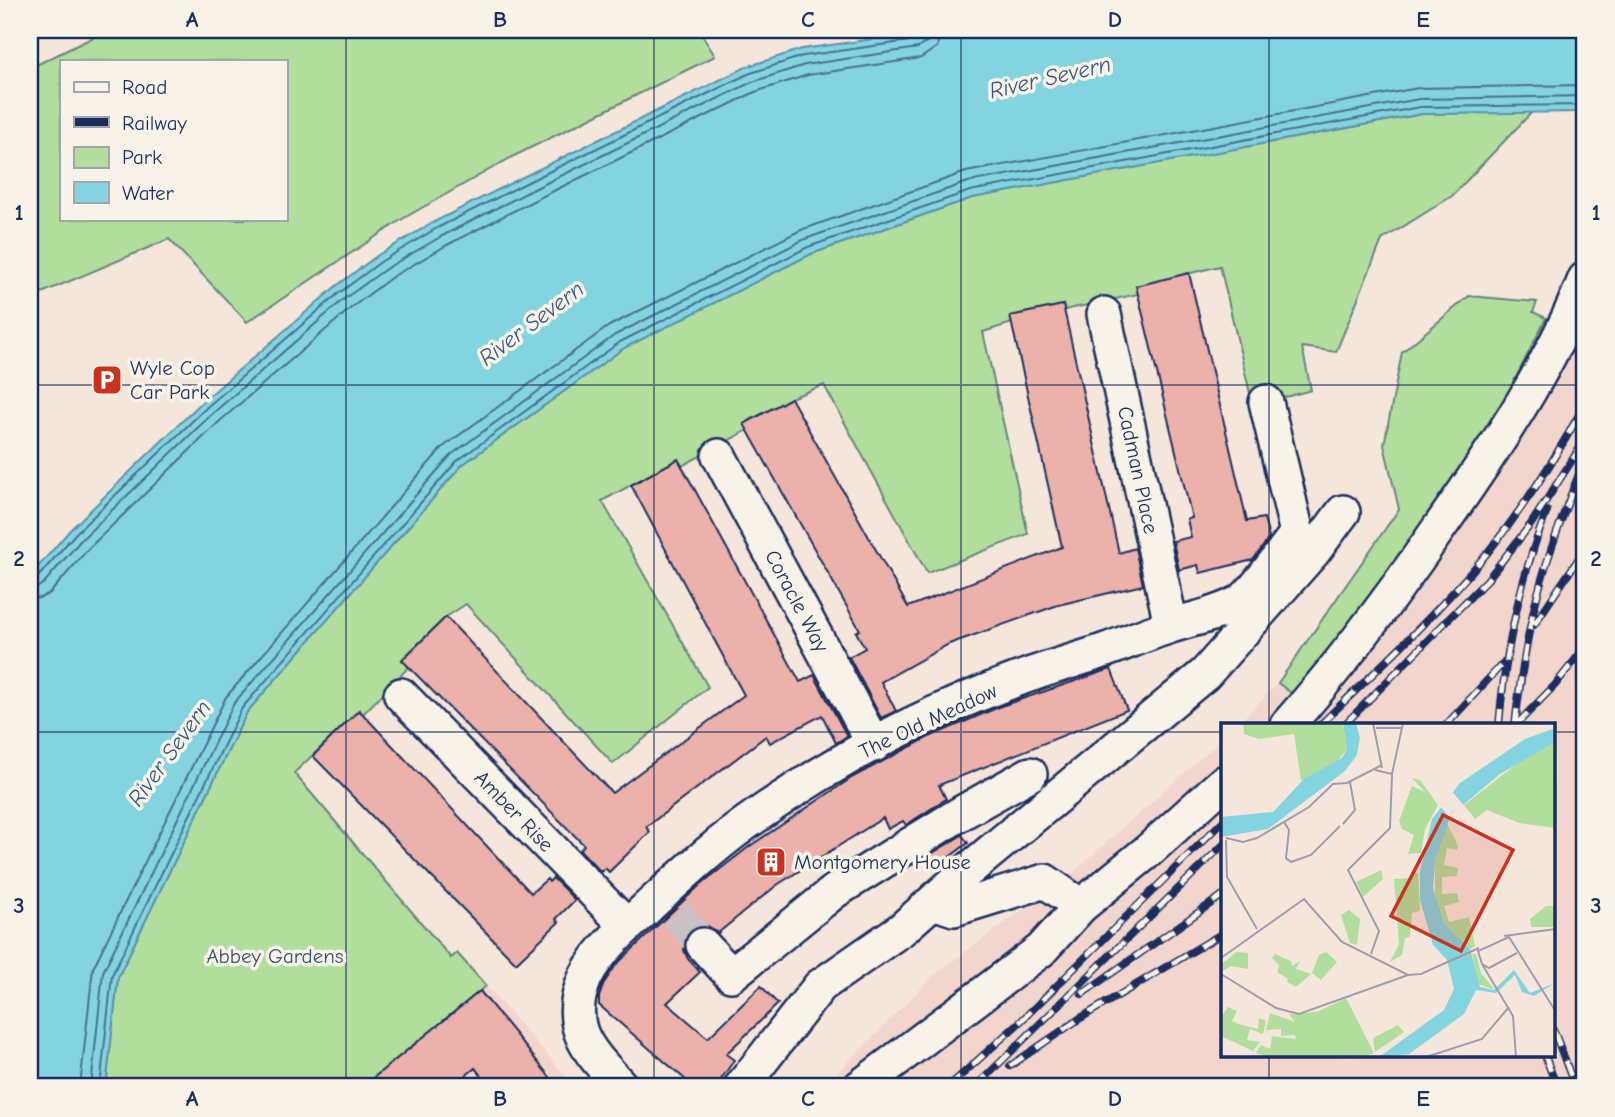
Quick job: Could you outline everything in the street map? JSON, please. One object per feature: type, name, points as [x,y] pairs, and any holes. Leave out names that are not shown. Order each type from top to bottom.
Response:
[{"type":"street","points":[[1289,723],[1379,615],[1462,496],[1525,396],[1573,309],[1585,279]]},
{"type":"street","name":"Cadman Place","points":[[1104,314],[1171,625]]},
{"type":"street","name":"The Old Meadow","points":[[622,1087],[582,1040],[578,1009],[581,987],[591,966],[627,926],[667,905],[702,858],[757,815],[809,781],[918,722],[1020,678],[1104,651],[1171,625],[1222,612],[1244,600],[1297,533],[1266,402]]},
{"type":"street","name":"Coracle Way","points":[[719,456],[874,745]]},
{"type":"street","points":[[741,1087],[820,986],[902,929],[1205,674],[1314,551],[1343,512]]},
{"type":"street","name":"Amber Rise","points":[[401,695],[627,926]]},
{"type":"street","points":[[703,945],[731,975],[835,891],[962,812],[1030,775]]},
{"type":"street","points":[[860,1087],[1041,950],[1081,906],[1148,851],[1221,785]]},
{"type":"street","points":[[933,902],[954,909],[1045,881],[1081,906]]},
{"type":"shaded area","points":[[1543,326],[1585,348],[1585,1087],[823,1087],[935,974],[1070,875],[1221,740],[1221,1058],[1556,1058],[1556,723],[1239,723],[1278,683],[1299,699],[1499,411]]},
{"type":"shaded area","points":[[486,986],[576,1087],[362,1087],[480,991]]},
{"type":"green space","points":[[108,30],[699,30],[715,56],[514,156],[404,218],[247,322],[169,239],[30,298],[30,68]]},
{"type":"green space","name":"Abbey Gardens","points":[[1532,112],[1452,196],[1382,240],[1336,352],[1302,347],[1311,390],[1253,406],[1220,266],[1137,286],[1138,294],[1064,310],[1063,305],[1011,316],[1012,323],[983,332],[1028,534],[927,573],[824,385],[791,398],[745,423],[748,430],[682,466],[678,459],[602,501],[708,687],[613,764],[466,604],[446,617],[402,659],[409,667],[363,714],[359,711],[294,773],[451,958],[457,953],[486,986],[362,1087],[106,1087],[118,977],[247,712],[462,465],[624,348],[811,254],[972,198],[1422,114]]},
{"type":"green space","points":[[1469,296],[1537,302],[1533,312],[1546,318],[1499,411],[1401,567],[1299,699],[1278,683],[1399,509],[1384,445],[1402,352]]},
{"type":"water","name":"River Severn","points":[[938,30],[1585,30],[1585,112],[1422,114],[972,198],[811,254],[624,348],[462,465],[247,712],[118,977],[106,1087],[30,1087],[30,576],[70,530],[202,402],[335,287],[378,255],[434,222],[746,67],[802,49]]},
{"type":"building","points":[[1189,273],[1247,521],[1264,518],[1269,538],[1253,560],[1200,573],[1198,565],[1179,570],[1173,541],[1191,537],[1187,519],[1192,518],[1136,286]]},
{"type":"building","points":[[1063,305],[1119,553],[1135,548],[1143,585],[1058,605],[949,644],[881,682],[896,711],[881,718],[849,657],[865,648],[856,632],[860,630],[744,424],[791,398],[908,607],[1062,547],[1010,316]]},
{"type":"building","points":[[678,459],[800,682],[814,675],[847,736],[836,743],[822,715],[770,743],[766,736],[646,827],[650,832],[609,872],[605,868],[601,872],[580,850],[584,845],[402,660],[446,617],[612,793],[744,695],[631,485]]},
{"type":"building","name":"Montgomery House","points":[[1111,669],[1127,710],[939,785],[946,799],[906,825],[903,821],[888,829],[883,818],[777,885],[718,933],[708,926],[698,926],[689,931],[684,940],[684,950],[700,972],[667,1003],[708,1038],[761,986],[778,1004],[726,1054],[734,1060],[716,1087],[694,1087],[599,1005],[604,983],[616,965],[701,884],[750,846],[853,777],[927,738],[1001,706]]},
{"type":"building","points":[[359,710],[531,893],[547,879],[549,882],[553,878],[575,900],[556,919],[559,922],[516,963],[313,756]]},
{"type":"building","points":[[962,835],[968,843],[936,867],[928,856]]},
{"type":"building","points":[[480,991],[558,1087],[490,1087],[475,1068],[452,1087],[362,1087]]},
{"type":"tunnel","points":[[675,914],[703,945]]},
{"type":"railway","points":[[1322,723],[1428,619],[1488,552],[1540,480],[1585,404]]},
{"type":"railway","points":[[1346,723],[1487,580],[1531,524],[1585,440]]},
{"type":"railway","points":[[1515,723],[1537,597],[1565,510],[1585,459]]},
{"type":"railway","points":[[1499,723],[1515,616],[1529,562],[1547,511]]},
{"type":"railway","points":[[1534,625],[1585,549]]},
{"type":"railway","points":[[1585,639],[1578,754],[1585,868]]},
{"type":"railway","points":[[1518,723],[1555,685],[1583,650]]},
{"type":"railway","points":[[1448,723],[1505,661]]},
{"type":"railway","points":[[948,1087],[1020,1022],[1221,823]]},
{"type":"railway","points":[[975,1087],[1221,847]]},
{"type":"railway","points":[[1082,994],[1221,896]]},
{"type":"railway","points":[[1010,1066],[1079,1019],[1221,934]]},
{"type":"railway","points":[[1556,1036],[1575,1087]]},
{"type":"railway","points":[[1546,1058],[1557,1087]]},
{"type":"place","name":"Wyle Cop Car Park","points":[[107,380]]},
{"type":"place","name":"Montgomery House","points":[[771,862]]}]
